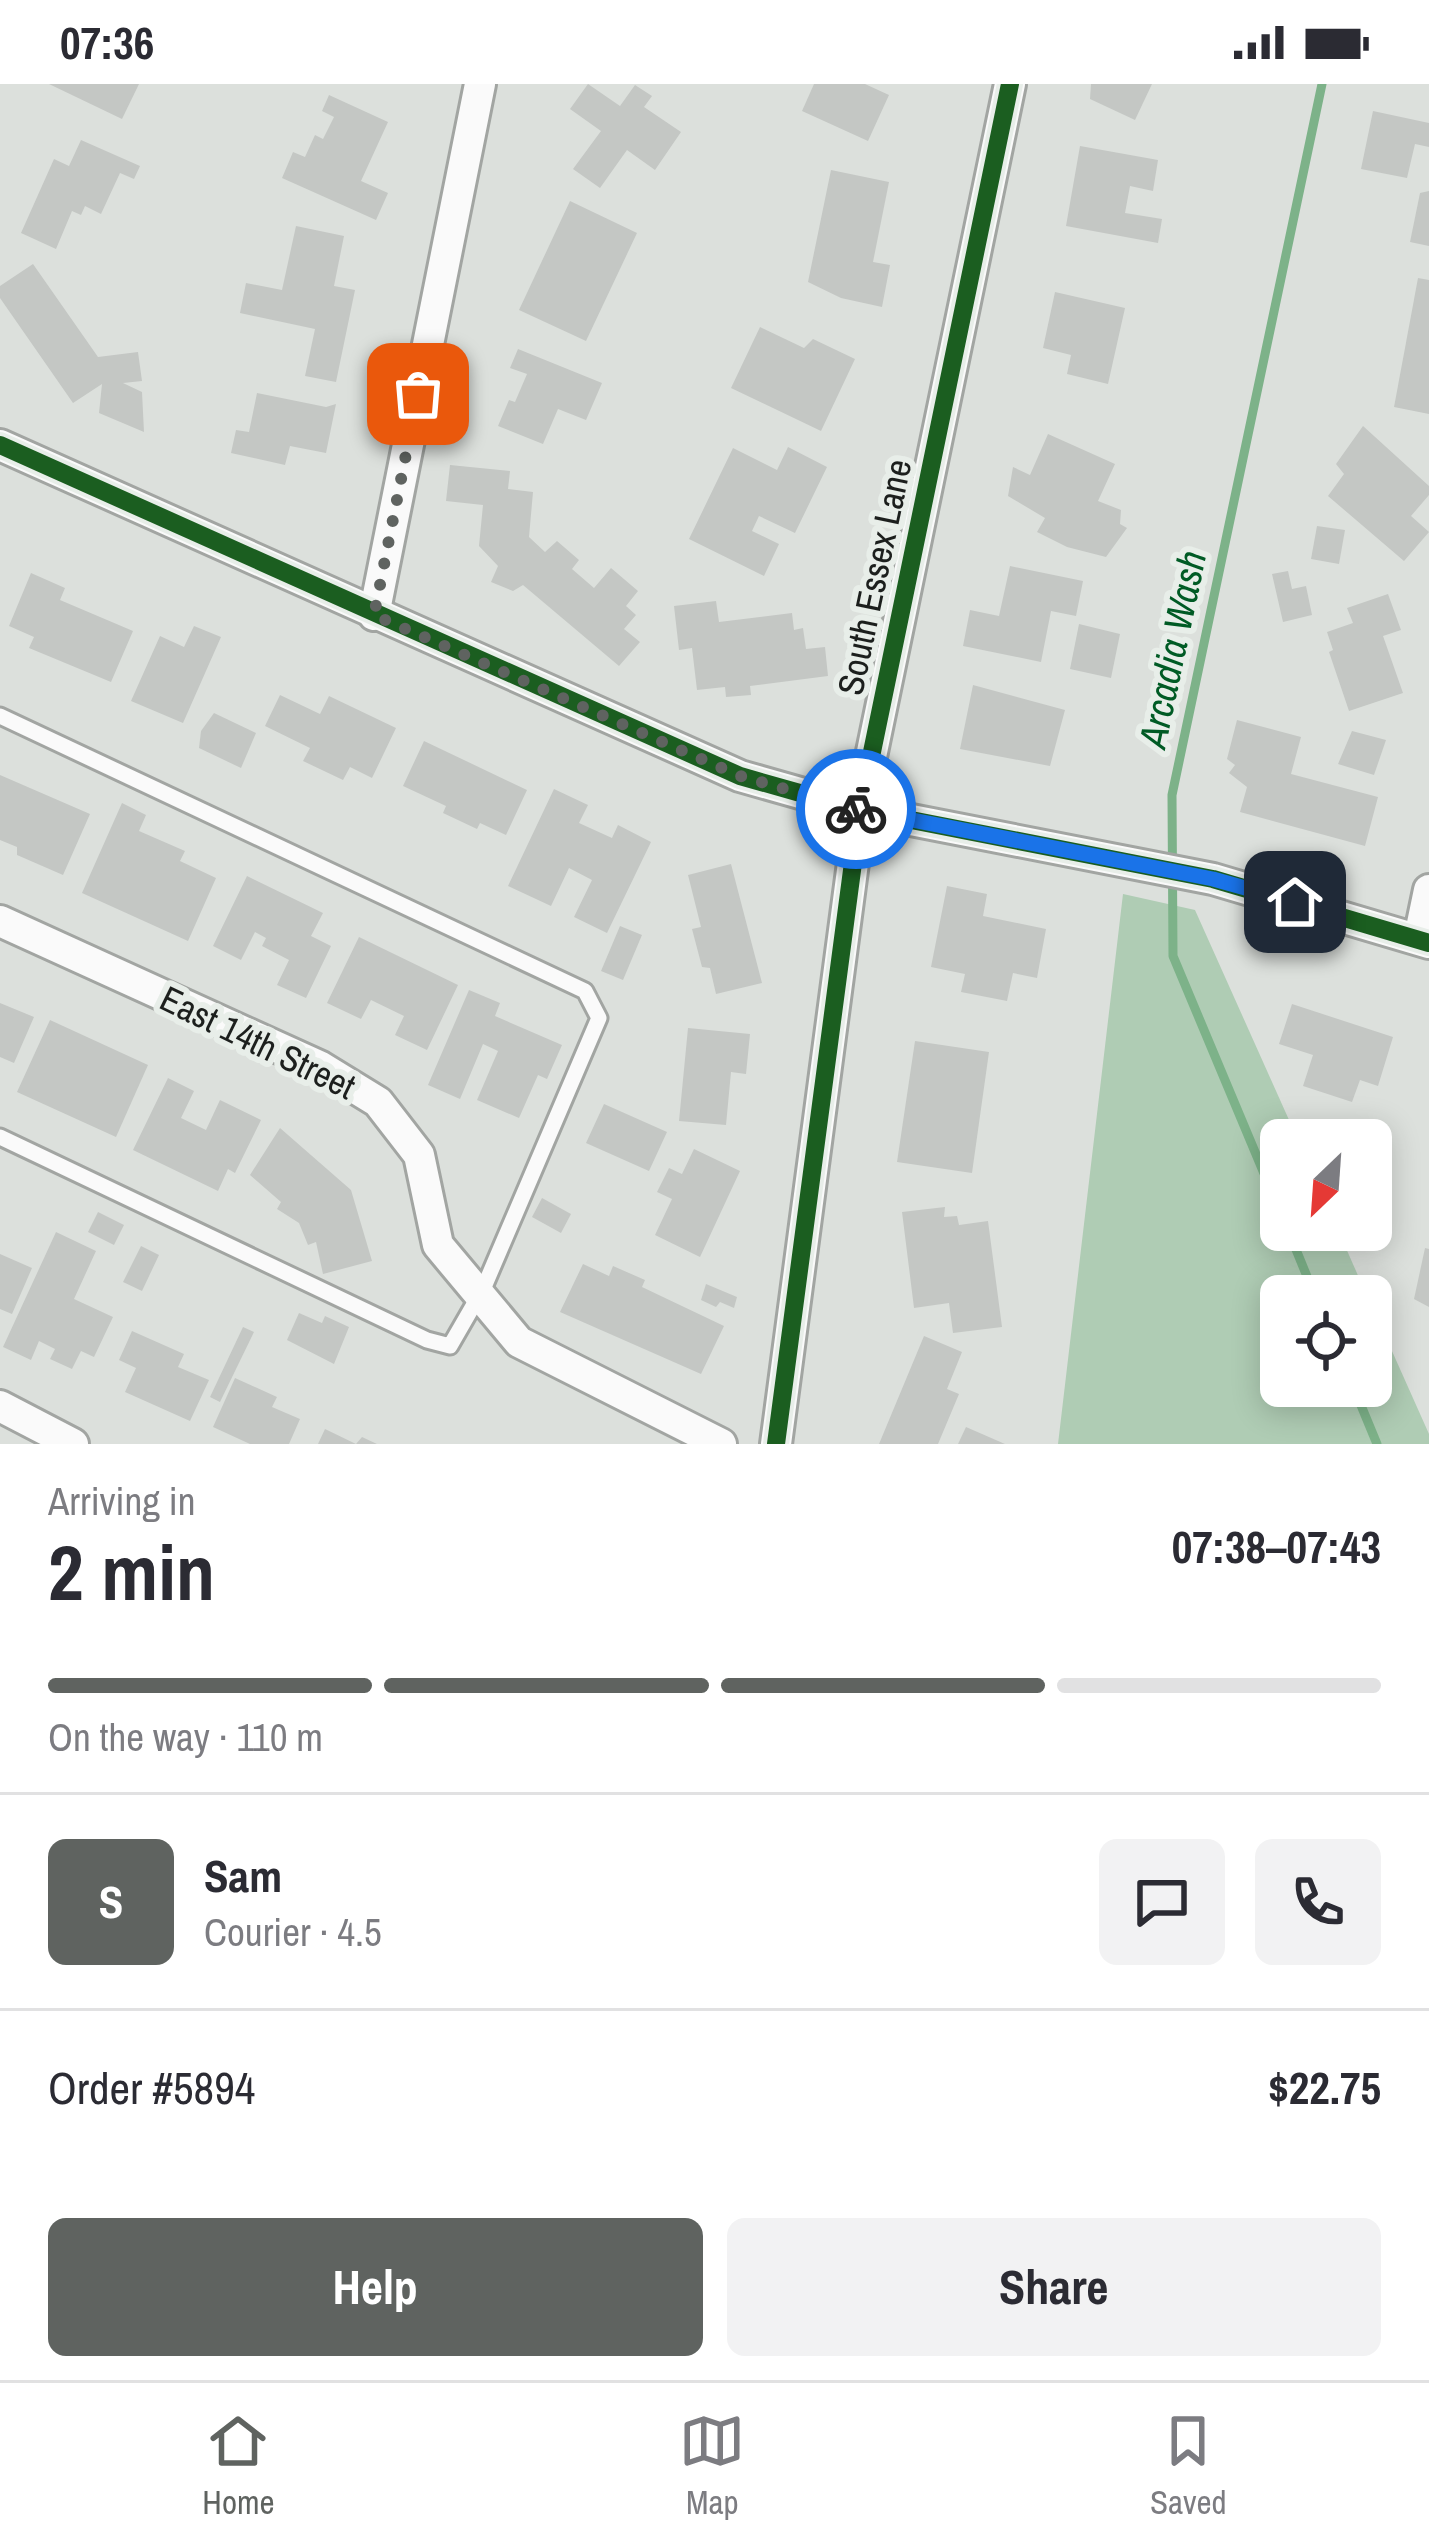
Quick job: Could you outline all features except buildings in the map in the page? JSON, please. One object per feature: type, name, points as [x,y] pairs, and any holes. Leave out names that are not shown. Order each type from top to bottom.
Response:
[{"type":"street","points":[[374,615],[480,84]]},
{"type":"street","name":"South Essex Lane","points":[[776,1444],[860,810],[1010,84]]},
{"type":"street","points":[[0,445],[740,776],[860,810],[1213,879],[1424,940],[1429,890]]},
{"type":"street","name":"East 14th Street","points":[[0,921],[321,1067],[378,1102],[419,1155],[438,1246],[519,1342],[721,1444]]},
{"type":"street","points":[[0,1406],[74,1444]]},
{"type":"lane","points":[[0,716],[585,991],[599,1018],[479,1295],[450,1346],[427,1340],[0,1137]]},
{"type":"green space","points":[[1123,894],[1195,910],[1289,1119],[1260,1119],[1260,1251],[1347,1251],[1358,1275],[1260,1275],[1260,1407],[1392,1407],[1392,1351],[1429,1434],[1429,1444],[1058,1444]]},
{"type":"waterway","name":"Arcadia Wash","points":[[1260,1164],[1173,956],[1172,795],[1322,84]]},
{"type":"waterway","name":"Arcadia Wash","points":[[1297,1251],[1306,1275]]},
{"type":"waterway","name":"Arcadia Wash","points":[[1362,1407],[1377,1444]]},
{"type":"cycle path","points":[[776,1444],[860,810],[1010,84]]},
{"type":"cycle path","points":[[0,445],[740,776],[860,810],[1213,879],[1429,943]]},
{"type":"way so far","points":[[418,394],[374,615],[740,776],[856,809]]},
{"type":"route","points":[[856,809],[1213,879],[1295,902]]}]
